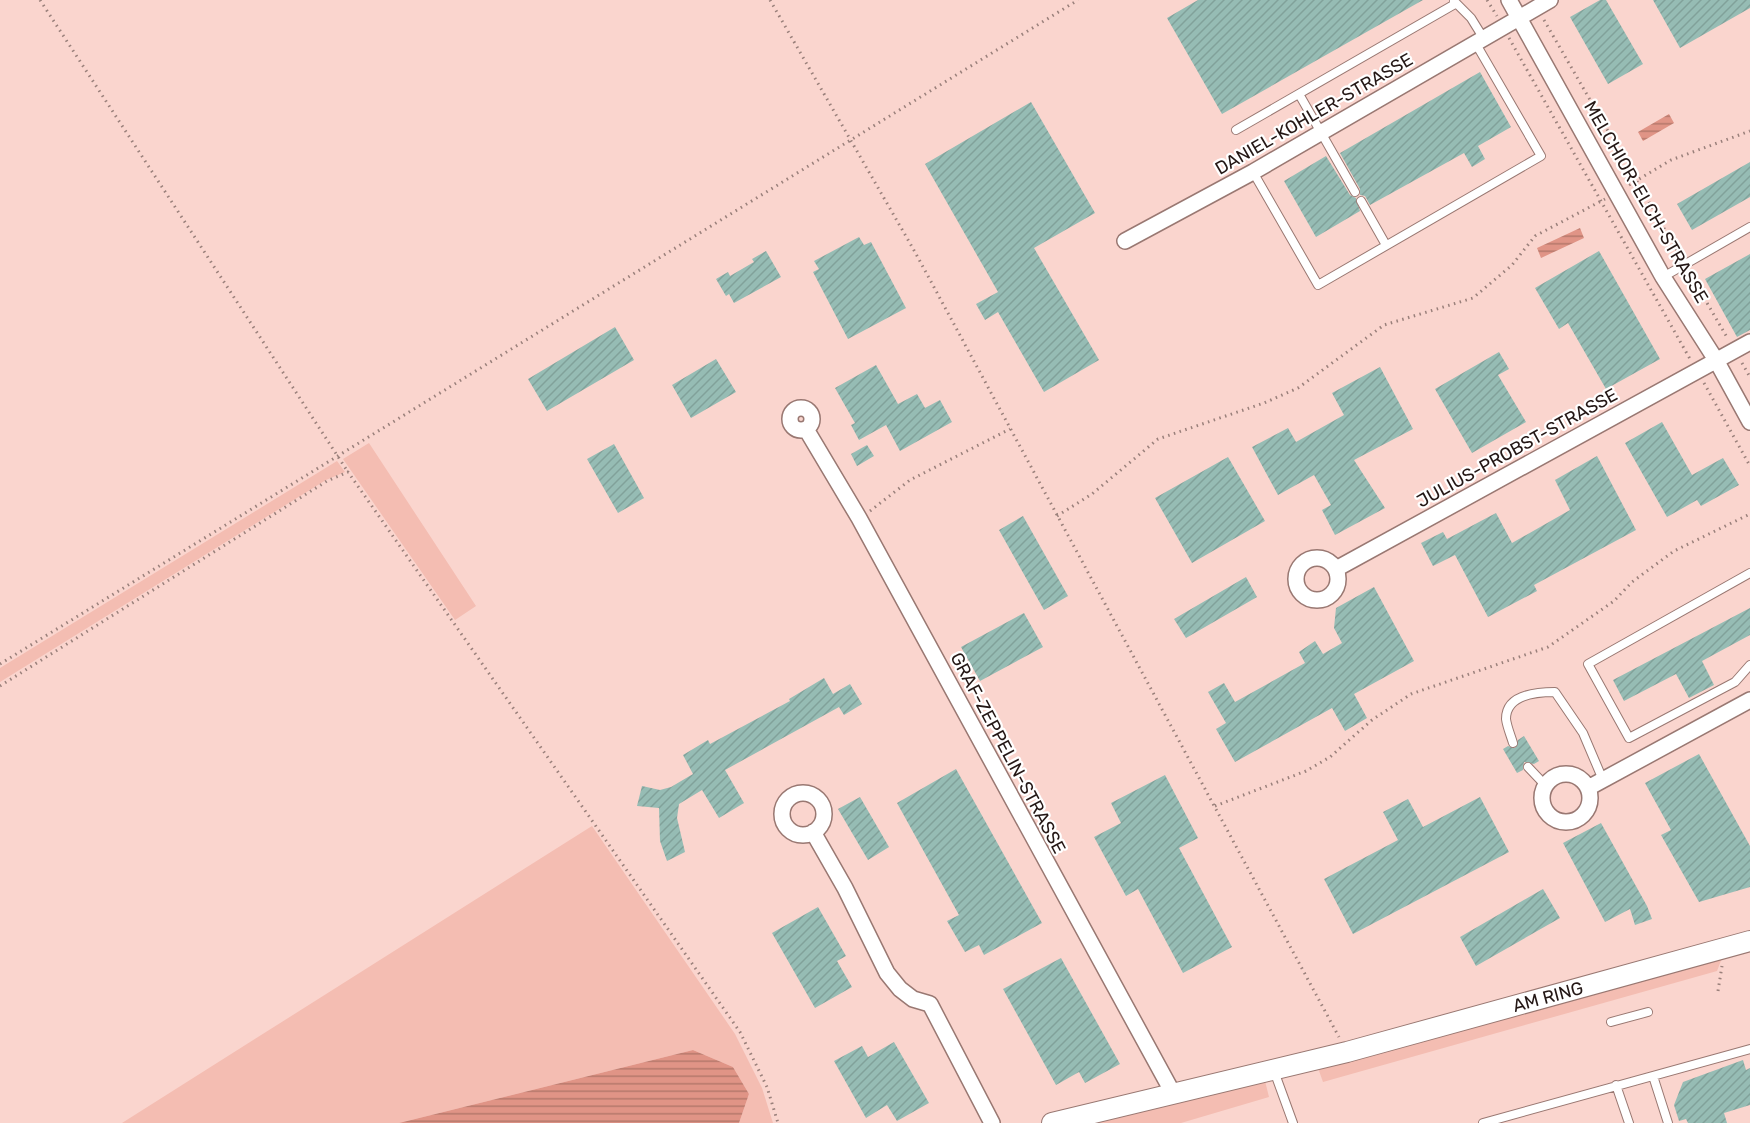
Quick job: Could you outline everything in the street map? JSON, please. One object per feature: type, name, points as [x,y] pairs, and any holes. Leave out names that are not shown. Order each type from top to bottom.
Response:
[{"type":"street","name":"MELCHIOR-ELCH-STRASSE","points":[[1509,0],[1663,277],[1716,360],[1750,422]]},
{"type":"street","name":"DANIEL-KOHLER-STRASSE","points":[[1125,241],[1253,172],[1544,4]]},
{"type":"street","name":"JULIUS-PROBST-STRASSE","points":[[1336,569],[1750,342]]},
{"type":"street","name":"GRAF-ZEPPELIN-STRASSE","points":[[806,429],[859,518],[1174,1095]]},
{"type":"street","points":[[1588,788],[1750,700]]},
{"type":"street","points":[[1571,775],[1584,782],[1588,788],[1590,804],[1581,817],[1565,822],[1557,820],[1545,809],[1543,802],[1546,786],[1557,776],[1571,775]]},
{"type":"street","points":[[813,832],[845,888],[887,973],[900,989],[913,999],[930,1004],[992,1123]]},
{"type":"street","name":"AM RING","points":[[1052,1123],[1347,1052],[1750,941]]},
{"type":"lane","points":[[1236,130],[1454,2],[1471,18],[1480,41],[1541,156],[1318,285],[1253,172]]},
{"type":"lane","points":[[1299,94],[1356,192]]},
{"type":"lane","points":[[1361,201],[1386,245]]},
{"type":"lane","points":[[1663,277],[1750,227]]},
{"type":"lane","points":[[1750,573],[1588,664],[1629,738],[1735,682],[1750,665]]},
{"type":"lane","points":[[1513,743],[1506,718],[1513,702],[1532,692],[1555,692],[1583,733],[1603,780]]},
{"type":"lane","points":[[1528,767],[1546,786]]},
{"type":"lane","points":[[1611,1022],[1648,1012]]},
{"type":"lane","points":[[1483,1123],[1750,1049]]},
{"type":"lane","points":[[1274,1071],[1293,1123]]},
{"type":"lane","points":[[1653,1076],[1668,1123]]},
{"type":"lane","points":[[1616,1085],[1629,1123]]},
{"type":"path","points":[[40,0],[338,458],[740,1032],[767,1087],[778,1123]]},
{"type":"path","points":[[770,0],[851,139],[1347,1052]]},
{"type":"path","points":[[0,664],[338,458],[1078,0]]},
{"type":"path","points":[[1487,0],[1750,466]]},
{"type":"path","points":[[1544,4],[1574,73],[1750,377]]},
{"type":"path","points":[[1570,76],[1574,73]]},
{"type":"path","points":[[1057,516],[1092,494],[1158,438],[1264,403],[1298,387],[1384,325],[1473,298],[1512,265],[1534,236],[1601,201],[1671,160],[1750,132]]},
{"type":"path","points":[[859,518],[910,480],[1010,429]]},
{"type":"path","points":[[0,686],[317,487],[348,472]]},
{"type":"path","points":[[1215,806],[1306,771],[1330,757],[1372,720],[1411,694],[1548,647],[1614,601],[1632,582],[1674,551],[1750,514]]},
{"type":"shaded area","points":[[1669,114],[1674,123],[1643,141],[1638,132]]},
{"type":"shaded area","points":[[1580,228],[1584,238],[1541,258],[1537,248]]},
{"type":"shaded area","points":[[369,443],[476,606],[455,620],[343,459]]},
{"type":"shaded area","points":[[337,461],[345,472],[326,480],[0,682],[0,668]]},
{"type":"shaded area","points":[[592,826],[735,1034],[762,1088],[773,1123],[739,1123],[749,1094],[733,1067],[693,1050],[399,1123],[122,1123]]},
{"type":"shaded area","points":[[1722,958],[1717,971],[1323,1082],[1318,1068]]},
{"type":"shaded area","points":[[693,1050],[733,1067],[749,1094],[739,1123],[399,1123]]},
{"type":"shaded area","points":[[1265,1081],[1269,1097],[1181,1123],[1089,1123]]},
{"type":"building","points":[[1198,0],[1423,0],[1222,114],[1167,18]]},
{"type":"building","points":[[1600,0],[1606,0],[1643,64],[1608,84],[1570,17]]},
{"type":"building","points":[[1653,0],[1750,0],[1750,8],[1680,48]]},
{"type":"building","points":[[1480,72],[1511,127],[1478,146],[1485,159],[1472,167],[1464,153],[1370,205],[1365,196],[1360,195],[1360,189],[1340,153]]},
{"type":"building","points":[[1031,102],[1095,213],[1034,248],[1099,360],[1044,392],[998,312],[985,320],[976,304],[998,292],[925,164]]},
{"type":"building","points":[[1326,156],[1350,195],[1356,198],[1360,211],[1316,237],[1284,181]]},
{"type":"building","points":[[1750,162],[1750,197],[1692,230],[1677,204]]},
{"type":"building","points":[[859,237],[864,245],[871,242],[906,308],[848,339],[813,272],[819,269],[814,261]]},
{"type":"building","points":[[766,251],[781,277],[734,303],[729,294],[726,296],[716,279],[728,272],[730,276],[754,262],[752,259]]},
{"type":"building","points":[[1599,251],[1660,359],[1606,389],[1568,323],[1559,329],[1535,288]]},
{"type":"building","points":[[1750,254],[1750,330],[1737,337],[1705,279]]},
{"type":"building","points":[[615,327],[634,360],[547,411],[528,379]]},
{"type":"building","points":[[1499,352],[1509,369],[1498,375],[1526,422],[1472,453],[1435,389]]},
{"type":"building","points":[[716,359],[736,392],[691,418],[672,385]]},
{"type":"building","points":[[876,365],[898,404],[917,394],[925,408],[940,400],[952,422],[900,451],[886,425],[859,440],[851,425],[855,423],[835,388]]},
{"type":"building","points":[[1380,367],[1413,429],[1354,460],[1385,508],[1335,535],[1322,510],[1331,505],[1314,475],[1278,495],[1252,447],[1288,428],[1296,442],[1344,415],[1332,393]]},
{"type":"building","points":[[1662,422],[1692,475],[1723,458],[1739,485],[1701,506],[1697,500],[1667,517],[1625,443]]},
{"type":"building","points":[[614,444],[644,498],[618,513],[587,459]]},
{"type":"building","points":[[867,445],[874,456],[857,466],[851,454]]},
{"type":"building","points":[[1597,456],[1636,530],[1534,585],[1537,591],[1488,617],[1455,555],[1433,566],[1421,543],[1443,532],[1447,539],[1496,513],[1512,543],[1570,510],[1555,480]]},
{"type":"building","points":[[1228,457],[1265,521],[1192,563],[1155,498]]},
{"type":"building","points":[[1023,516],[1068,596],[1044,610],[999,530]]},
{"type":"building","points":[[1246,577],[1257,597],[1186,638],[1174,619]]},
{"type":"building","points":[[1374,587],[1414,661],[1354,694],[1367,718],[1345,731],[1332,708],[1235,762],[1216,729],[1226,723],[1208,692],[1224,683],[1235,702],[1305,663],[1299,652],[1315,641],[1323,654],[1342,643],[1334,628],[1336,608]]},
{"type":"building","points":[[1750,608],[1750,635],[1702,661],[1714,685],[1689,698],[1676,674],[1624,701],[1613,680]]},
{"type":"building","points":[[1024,613],[1043,647],[980,681],[961,647]]},
{"type":"building","points":[[824,678],[833,694],[850,684],[862,704],[844,715],[839,707],[725,770],[744,803],[719,818],[702,790],[679,804],[677,818],[685,852],[667,861],[660,841],[659,808],[637,806],[642,786],[660,790],[671,787],[693,774],[683,755],[708,740],[710,744],[790,701],[789,699]]},
{"type":"building","points":[[1524,736],[1539,761],[1534,764],[1524,762],[1523,770],[1517,773],[1503,749],[1508,746],[1515,748],[1518,740]]},
{"type":"building","points":[[1699,754],[1750,846],[1750,887],[1699,902],[1661,835],[1671,830],[1645,783]]},
{"type":"building","points":[[956,769],[1042,923],[984,955],[979,945],[965,952],[947,921],[959,915],[897,803]]},
{"type":"building","points":[[1165,775],[1198,838],[1179,848],[1232,947],[1183,973],[1138,889],[1126,896],[1094,837],[1121,823],[1111,803]]},
{"type":"building","points":[[860,797],[889,847],[868,860],[838,809]]},
{"type":"building","points":[[1480,797],[1509,852],[1353,934],[1324,879],[1398,840],[1383,812],[1408,799],[1423,827]]},
{"type":"building","points":[[1601,823],[1652,919],[1635,925],[1630,909],[1605,922],[1563,843]]},
{"type":"building","points":[[1543,889],[1560,918],[1476,966],[1460,937]]},
{"type":"building","points":[[818,907],[846,956],[837,961],[852,987],[815,1008],[772,933]]},
{"type":"building","points":[[1061,958],[1120,1064],[1085,1083],[1079,1072],[1056,1085],[1003,989]]},
{"type":"building","points":[[894,1042],[929,1103],[897,1121],[887,1105],[866,1118],[834,1061],[862,1046],[868,1057]]},
{"type":"building","points":[[1743,1060],[1746,1070],[1750,1068],[1750,1105],[1724,1113],[1727,1123],[1688,1123],[1686,1119],[1679,1121],[1674,1105],[1683,1082]]}]
